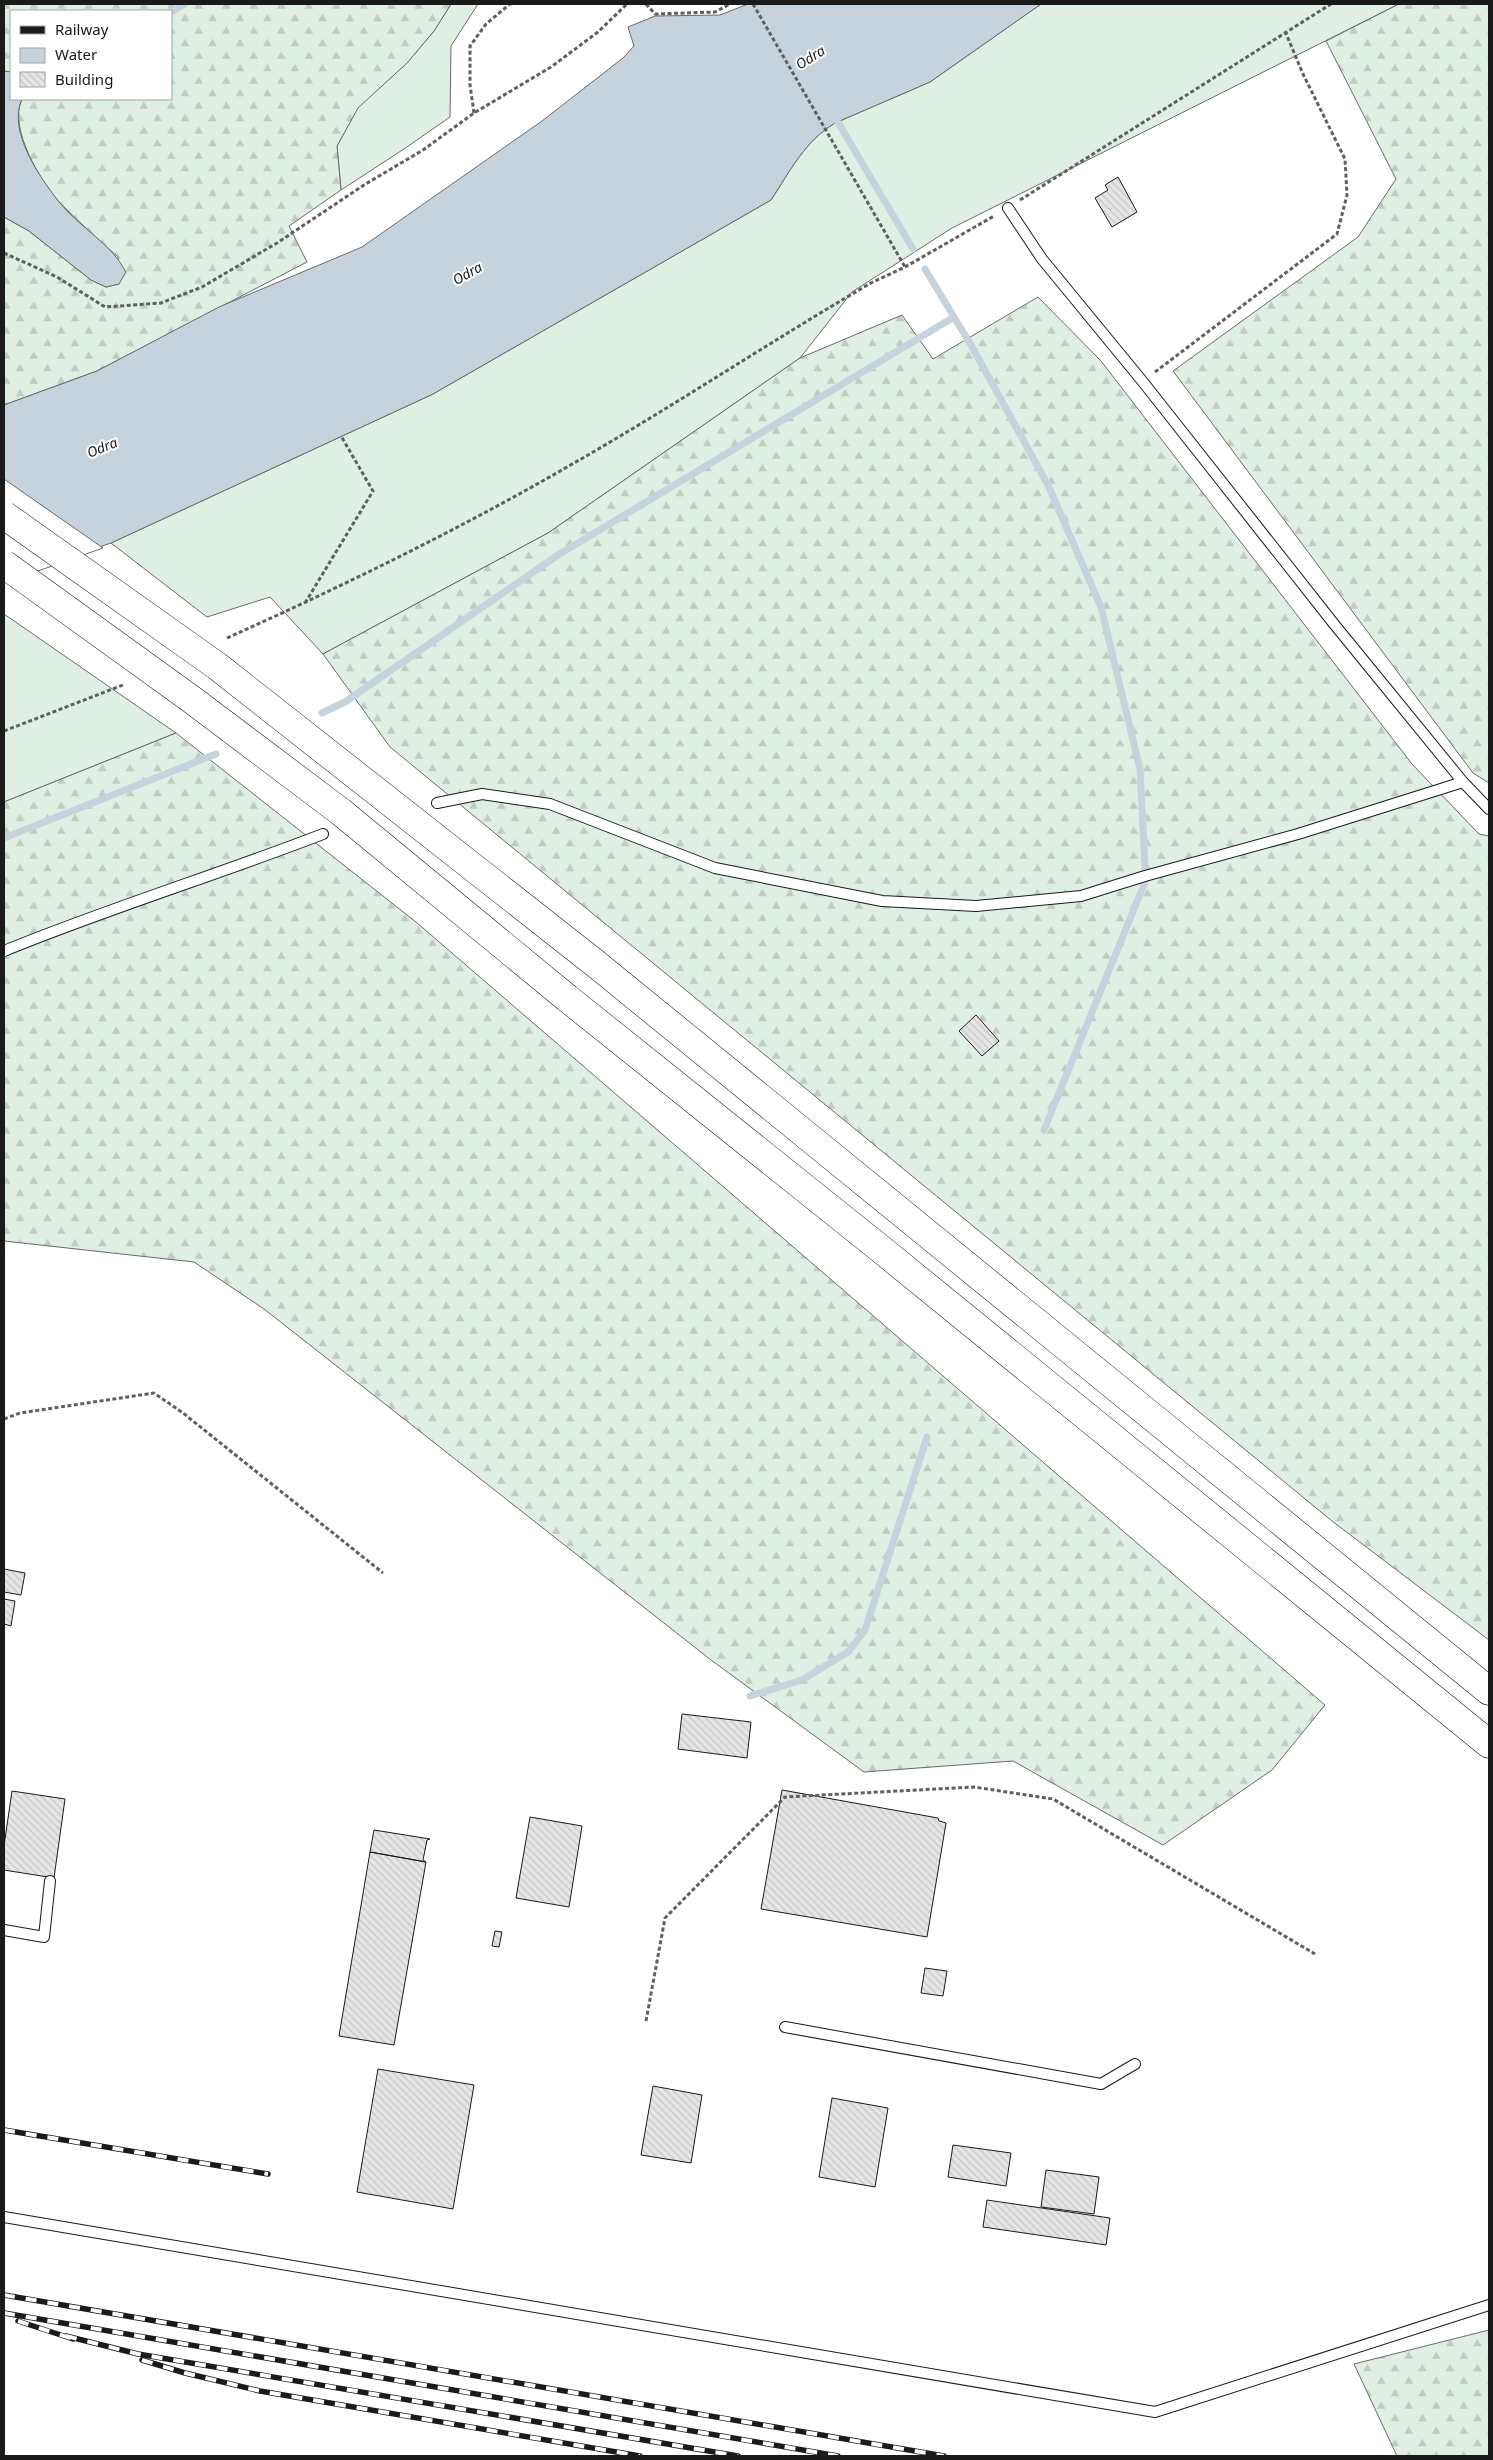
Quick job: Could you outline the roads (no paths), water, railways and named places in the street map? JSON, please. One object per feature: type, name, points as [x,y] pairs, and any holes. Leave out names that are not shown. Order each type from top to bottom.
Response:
[{"type":"highway","points":[[4,515],[217,666],[596,964],[1489,1691]]},
{"type":"highway","points":[[4,564],[191,699],[341,812],[567,998],[877,1246],[1489,1744]]},
{"type":"lane","points":[[1008,208],[1042,258],[1463,782],[1489,808]]},
{"type":"lane","points":[[437,803],[482,794],[550,804],[715,868],[882,900],[976,906],[1081,896],[1145,876],[1298,834],[1463,782]]},
{"type":"lane","points":[[4,950],[59,928],[236,868],[323,834]]},
{"type":"lane","points":[[4,1930],[44,1937],[50,1881]]},
{"type":"lane","points":[[784,2027],[1101,2084],[1135,2064]]},
{"type":"lane","points":[[4,2217],[1155,2412],[1489,2305]]},
{"type":"water","name":"Odra","points":[[748,4],[1041,4],[930,82],[835,123],[824,130],[799,157],[771,200],[433,394],[111,543],[4,580],[4,405],[97,371],[219,307],[362,247],[542,121],[623,58],[634,46],[628,27],[655,16],[720,15]]},
{"type":"water","points":[[4,71],[10,72],[10,100],[22,100],[19,125],[22,139],[35,168],[60,203],[112,252],[126,272],[119,284],[106,287],[91,280],[29,231],[4,217]]},
{"type":"waterway","points":[[172,11],[185,4]]},
{"type":"waterway","points":[[833,114],[913,249]]},
{"type":"waterway","points":[[925,269],[971,345],[1048,485],[1101,607],[1140,769],[1145,869]]},
{"type":"waterway","points":[[322,713],[345,702],[558,555],[954,317]]},
{"type":"waterway","points":[[4,838],[216,754]]},
{"type":"waterway","points":[[1044,1130],[1145,882]]},
{"type":"waterway","points":[[750,1696],[802,1680],[848,1652],[865,1630],[927,1437]]},
{"type":"railway","points":[[4,2130],[268,2174]]},
{"type":"railway","points":[[4,2295],[944,2456]]},
{"type":"railway","points":[[4,2313],[838,2456]]},
{"type":"railway","points":[[18,2321],[73,2339]]},
{"type":"railway","points":[[66,2336],[138,2354],[738,2456]]},
{"type":"railway","points":[[142,2360],[185,2373],[260,2391],[640,2456]]}]
